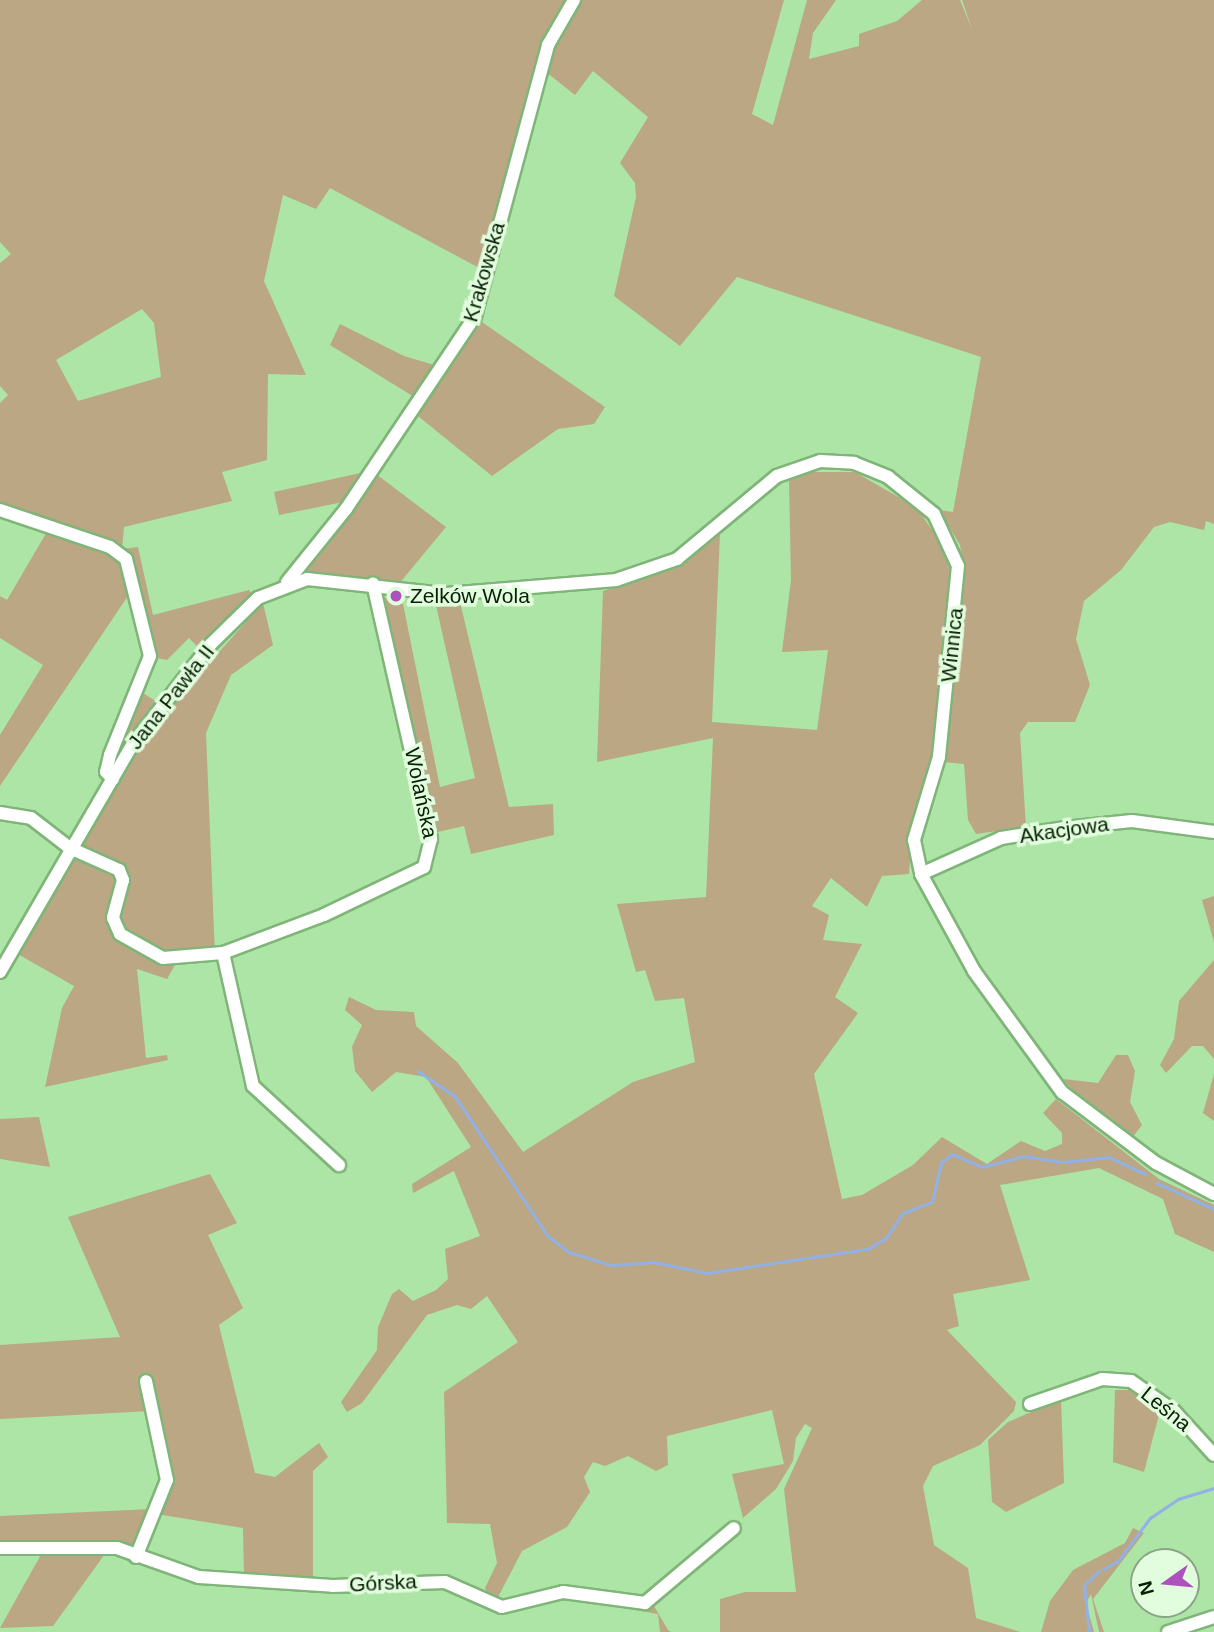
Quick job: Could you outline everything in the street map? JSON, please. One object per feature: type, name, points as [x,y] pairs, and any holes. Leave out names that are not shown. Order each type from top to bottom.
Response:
[{"type":"street","name":"Krakowska","points":[[287,582],[346,509],[475,316],[548,46],[574,0]]},
{"type":"street","name":"Winnica","points":[[373,584],[446,593],[515,592],[653,570],[800,466],[854,463],[888,477],[942,523],[958,566],[939,757],[914,840],[920,874],[986,990],[1062,1092],[1156,1163],[1214,1194]]},
{"type":"street","points":[[0,510],[110,547],[126,559],[149,656],[110,755],[106,772],[113,779]]},
{"type":"street","points":[[287,582],[373,584]]},
{"type":"street","name":"Jana Pawła II","points":[[0,972],[113,779],[211,644],[258,598],[287,582]]},
{"type":"street","name":"Wolańska","points":[[71,848],[119,870],[123,880],[113,918],[142,950],[196,961],[324,915],[424,867],[432,856],[373,584]]},
{"type":"street","points":[[0,813],[49,826],[71,848]]},
{"type":"street","name":"Akacjowa","points":[[920,874],[1001,838],[1065,828],[1132,821],[1214,832]]},
{"type":"street","points":[[223,953],[253,1086],[339,1166]]},
{"type":"street","name":"Leśna","points":[[1030,1404],[1102,1379],[1131,1381],[1174,1411],[1214,1455]]},
{"type":"street","points":[[136,1557],[167,1480],[146,1381]]},
{"type":"street","name":"Górska","points":[[0,1548],[90,1545],[199,1577],[333,1586],[444,1582],[502,1606],[563,1592],[645,1603],[734,1528]]},
{"type":"street","points":[[1168,1632],[1214,1617]]},
{"type":"shaded area","points":[[0,0],[566,0],[551,26],[483,270],[330,188],[316,209],[283,195],[264,281],[306,375],[268,374],[267,460],[222,472],[232,501],[124,527],[122,549],[138,547],[153,615],[249,590],[253,596],[200,649],[189,638],[167,660],[152,657],[127,557],[0,507],[0,403],[8,395],[0,386],[0,263],[11,254],[0,242]],"holes":[[[142,309],[154,323],[161,377],[78,401],[56,360]]]},
{"type":"shaded area","points":[[579,0],[784,0],[752,114],[773,125],[807,0],[836,0],[813,33],[809,59],[859,46],[859,34],[897,21],[922,0],[960,0],[972,29],[962,0],[1214,0],[1214,524],[1206,521],[1204,530],[1170,522],[1154,527],[1121,570],[1084,601],[1076,639],[1090,685],[1075,722],[1028,722],[1020,733],[1026,827],[976,834],[968,820],[964,764],[943,762],[965,578],[960,545],[939,510],[953,512],[981,357],[737,277],[680,346],[614,296],[636,197],[635,183],[620,163],[648,117],[593,71],[575,95],[546,72],[550,48]]},
{"type":"shaded area","points":[[479,320],[605,407],[594,424],[558,429],[492,476],[418,416]]},
{"type":"shaded area","points":[[340,324],[404,356],[441,367],[419,400],[330,345]]},
{"type":"shaded area","points":[[365,472],[343,502],[279,515],[274,492]]},
{"type":"shaded area","points":[[808,472],[855,472],[917,508],[947,552],[951,585],[936,745],[912,832],[909,874],[882,876],[867,907],[831,878],[812,906],[829,915],[823,940],[862,944],[835,997],[858,1013],[814,1074],[842,1199],[862,1195],[913,1165],[942,1137],[987,1164],[1021,1141],[1045,1151],[1062,1144],[1062,1133],[1043,1113],[1056,1099],[1159,1179],[1214,1205],[1214,1252],[1175,1234],[1163,1199],[1099,1168],[1000,1185],[1030,1280],[953,1294],[959,1326],[947,1330],[1016,1402],[1014,1411],[980,1445],[933,1466],[923,1486],[934,1545],[968,1568],[976,1618],[1020,1632],[720,1632],[720,1599],[745,1592],[796,1592],[784,1489],[812,1428],[805,1424],[796,1438],[793,1461],[776,1489],[743,1518],[732,1474],[784,1464],[772,1410],[667,1436],[668,1465],[656,1471],[628,1456],[605,1466],[593,1462],[584,1477],[590,1492],[567,1527],[522,1551],[497,1599],[489,1597],[485,1588],[497,1563],[490,1524],[447,1523],[444,1392],[518,1342],[487,1296],[471,1309],[457,1305],[427,1315],[362,1403],[347,1412],[341,1402],[377,1350],[378,1327],[392,1294],[399,1289],[413,1301],[436,1290],[448,1279],[445,1249],[480,1236],[454,1171],[413,1193],[412,1184],[471,1147],[426,1077],[396,1072],[372,1092],[355,1071],[352,1047],[362,1025],[345,1010],[349,997],[376,1010],[414,1012],[416,1026],[458,1063],[523,1152],[633,1082],[695,1062],[684,998],[655,1001],[645,970],[636,972],[617,904],[706,897],[713,738],[597,762],[603,591],[682,565],[720,534],[712,722],[817,730],[828,650],[782,652],[791,580],[789,481]]},
{"type":"shaded area","points":[[376,474],[446,527],[398,585],[300,576]]},
{"type":"shaded area","points":[[48,530],[123,559],[132,590],[0,786],[0,735],[43,665],[0,638],[0,596],[7,600]]},
{"type":"shaded area","points":[[385,598],[403,604],[440,787],[475,778],[435,601],[460,602],[509,807],[553,804],[554,835],[471,854],[464,826],[433,833]]},
{"type":"shaded area","points":[[263,603],[273,645],[231,675],[206,733],[215,956],[178,960],[167,979],[137,969],[146,1058],[167,1055],[168,1060],[45,1087],[62,1008],[74,986],[16,953],[141,739]]},
{"type":"shaded area","points":[[138,690],[157,702],[112,774],[112,760]]},
{"type":"shaded area","points":[[1214,896],[1214,942],[1202,900]]},
{"type":"shaded area","points":[[1214,960],[1214,1059],[1203,1046],[1192,1046],[1166,1073],[1160,1065],[1174,1039],[1179,1001]]},
{"type":"shaded area","points":[[1116,1055],[1128,1055],[1135,1071],[1130,1102],[1142,1125],[1132,1138],[1085,1105],[1063,1079],[1098,1083]]},
{"type":"shaded area","points":[[1214,1074],[1214,1121],[1203,1113]]},
{"type":"shaded area","points":[[39,1117],[50,1167],[0,1159],[0,1119]]},
{"type":"shaded area","points":[[210,1174],[237,1223],[208,1235],[243,1308],[219,1325],[255,1473],[275,1477],[319,1443],[328,1457],[313,1471],[313,1581],[244,1574],[243,1528],[156,1514],[171,1475],[146,1373],[140,1377],[150,1411],[0,1419],[0,1345],[120,1337],[68,1217]]},
{"type":"shaded area","points":[[1115,1390],[1134,1390],[1161,1407],[1144,1472],[1113,1462]]},
{"type":"shaded area","points":[[1061,1399],[1064,1483],[1006,1512],[992,1502],[988,1440],[1008,1422]]},
{"type":"shaded area","points":[[152,1509],[130,1550],[89,1541],[0,1546],[0,1516]]},
{"type":"shaded area","points":[[1133,1528],[1144,1533],[1093,1599],[1104,1632],[1099,1632],[1091,1594],[1086,1603],[1094,1632],[1041,1632],[1050,1601],[1073,1570],[1125,1543]]},
{"type":"shaded area","points":[[43,1551],[107,1551],[53,1626],[0,1628]]},
{"type":"shaded area","points":[[654,1606],[671,1632],[660,1632],[658,1614],[635,1610]]},
{"type":"waterway","points":[[418,1071],[455,1096],[548,1236],[569,1252],[611,1265],[654,1262],[707,1273],[868,1249],[886,1238],[903,1213],[932,1202],[941,1163],[952,1154],[982,1167],[1024,1156],[1062,1162],[1109,1157],[1145,1174]]},
{"type":"waterway","points":[[1157,1183],[1214,1209]]},
{"type":"waterway","points":[[1104,1569],[1118,1561],[1150,1518],[1178,1499],[1214,1488]]},
{"type":"waterway","points":[[1089,1632],[1084,1585],[1099,1571]]},
{"type":"place","name":"Zelków Wola","points":[[396,596]]}]
